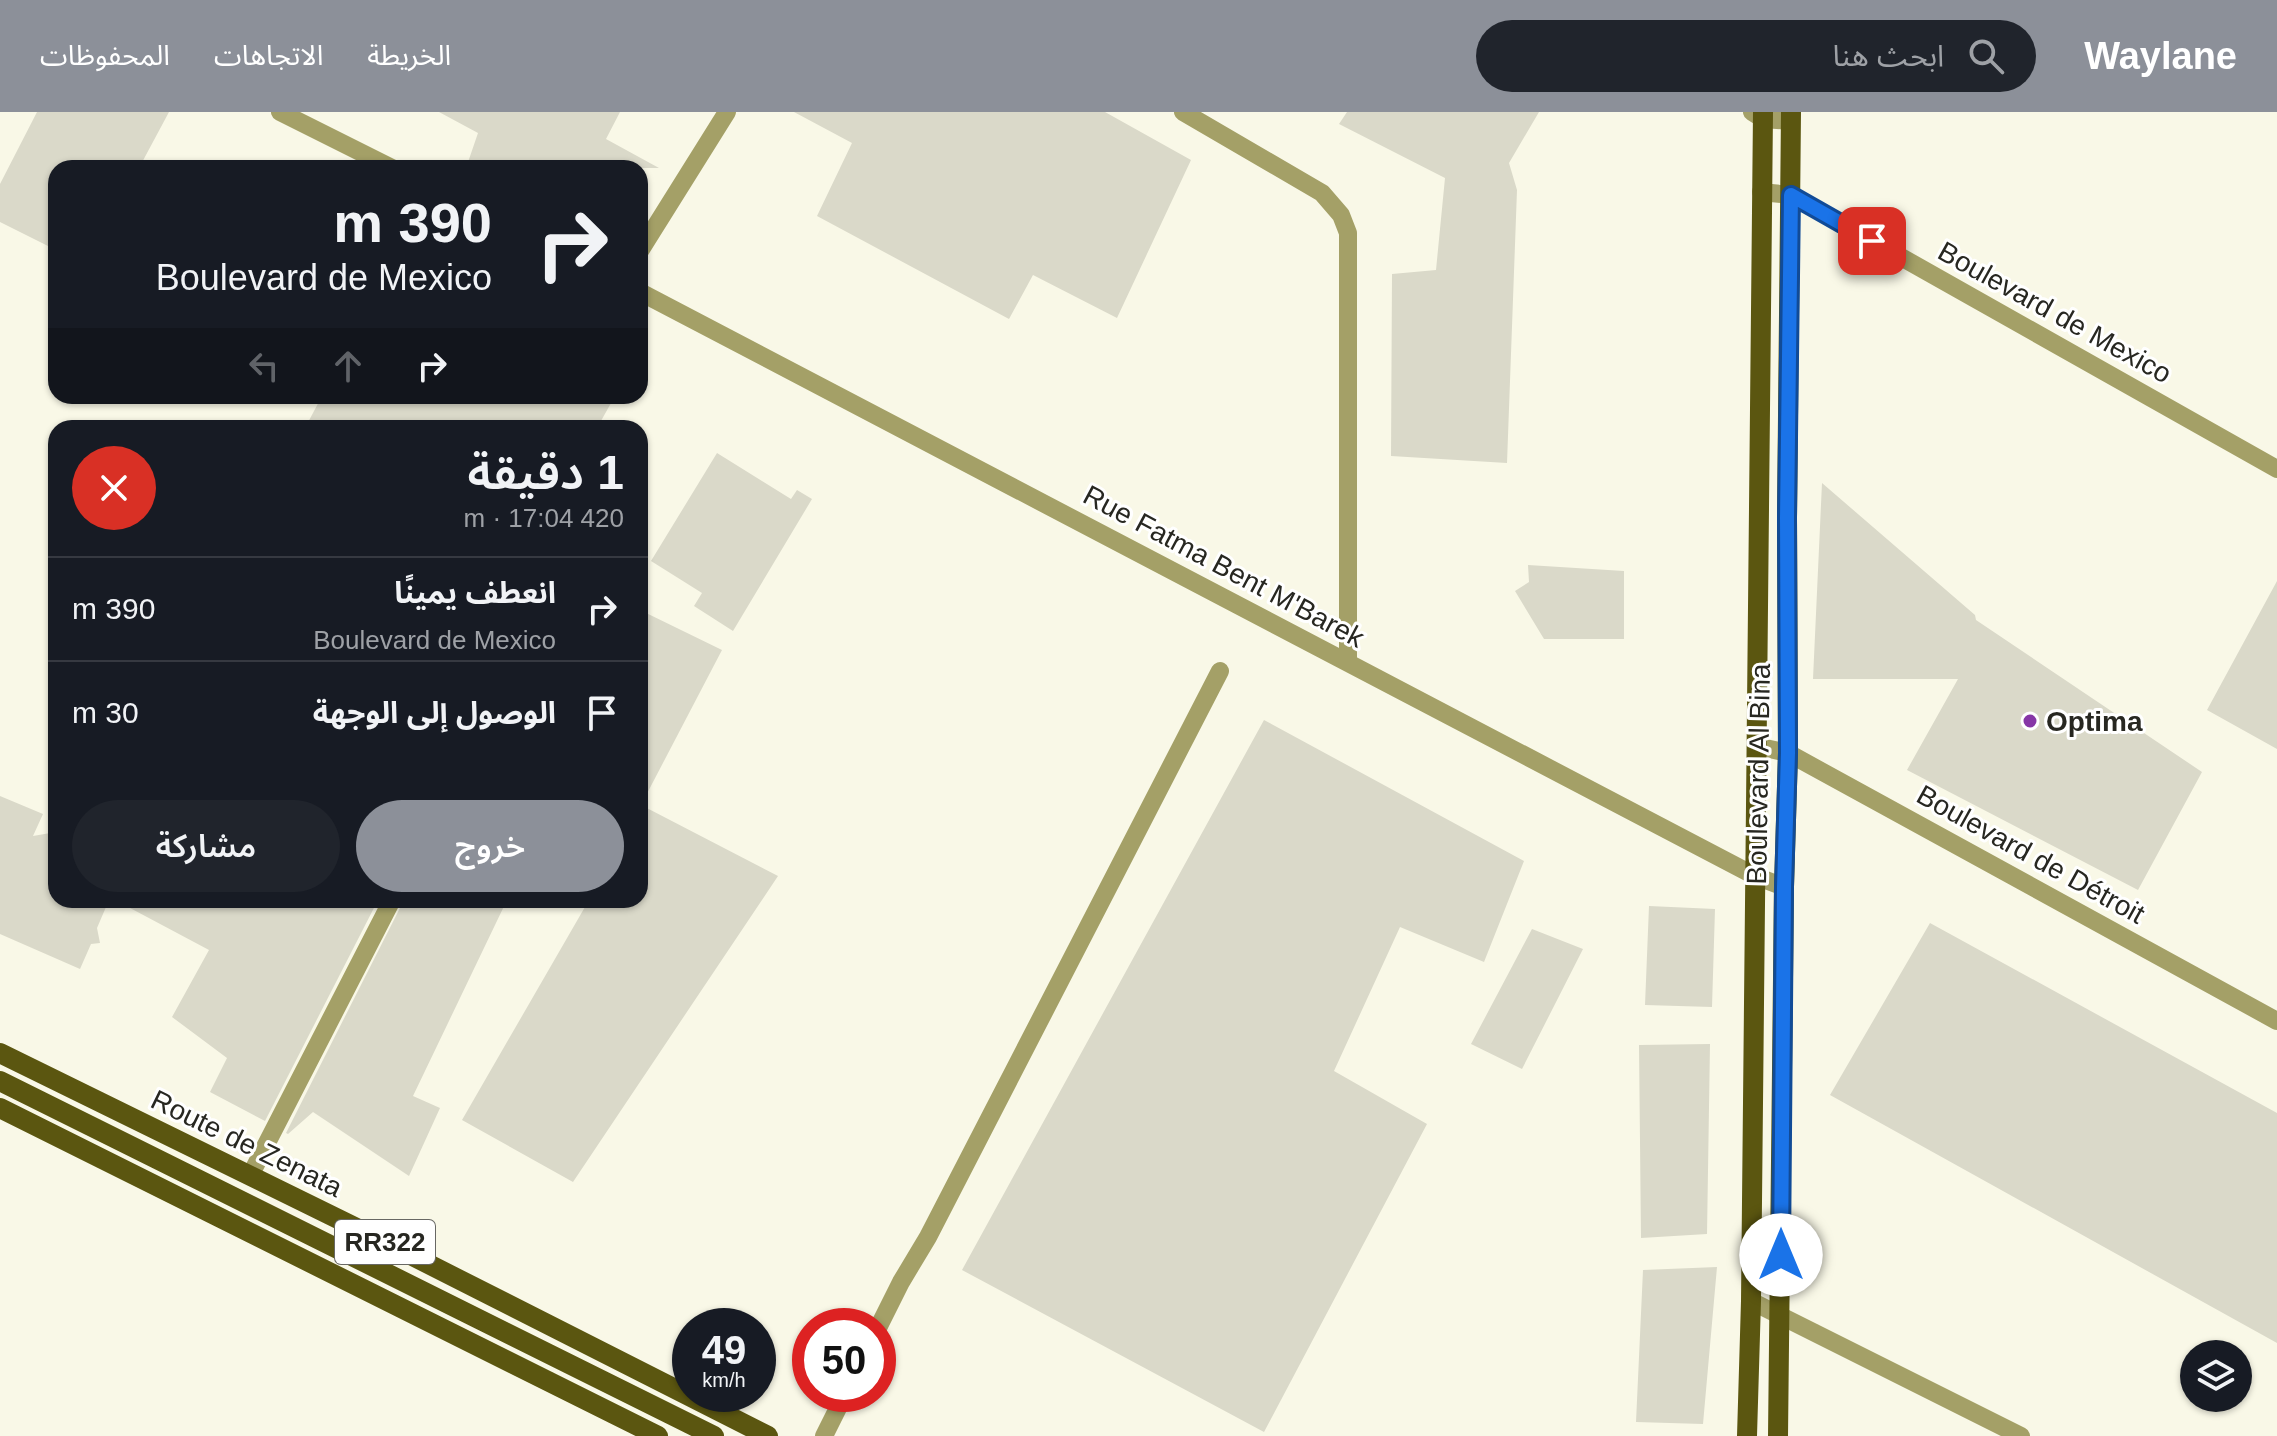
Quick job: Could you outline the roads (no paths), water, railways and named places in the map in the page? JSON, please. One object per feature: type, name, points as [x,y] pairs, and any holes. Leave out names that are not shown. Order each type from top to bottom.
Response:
[{"type":"main road","name":"Boulevard Al Bina","points":[[1747,1436],[1755,876],[1761,192],[1759,114]]},
{"type":"main road","name":"Boulevard Al Bina","points":[[1778,1436],[1788,753],[1791,116]]},
{"type":"main road","name":"Route de Zenata","points":[[0,1053],[768,1436]]},
{"type":"main road","name":"Route de Zenata","points":[[0,1066],[748,1436]]},
{"type":"main road","name":"Route de Zenata","points":[[0,1081],[714,1436]]},
{"type":"main road","name":"RR322","points":[[0,1108],[658,1436]]},
{"type":"lane","points":[[280,112],[376,160]]},
{"type":"lane","points":[[648,238],[727,112]]},
{"type":"lane","points":[[1183,112],[1322,193],[1341,215],[1348,233],[1348,663]]},
{"type":"lane","points":[[1759,114],[1791,116]]},
{"type":"lane","name":"Boulevard de Mexico","points":[[1761,192],[1791,195],[2277,469]]},
{"type":"lane","name":"Rue Fatma Bent M'Barek","points":[[648,296],[1755,876],[1784,887]]},
{"type":"lane","points":[[889,1308],[936,1223],[1220,671]]},
{"type":"lane","name":"Boulevard de Détroit","points":[[1756,746],[1788,753],[2277,1021]]},
{"type":"lane","points":[[250,1176],[388,908]]},
{"type":"lane","points":[[1751,1301],[2021,1436]]},
{"type":"lane","points":[[824,1436],[836,1412]]},
{"type":"place","name":"Optima","points":[[2030,721]]}]
